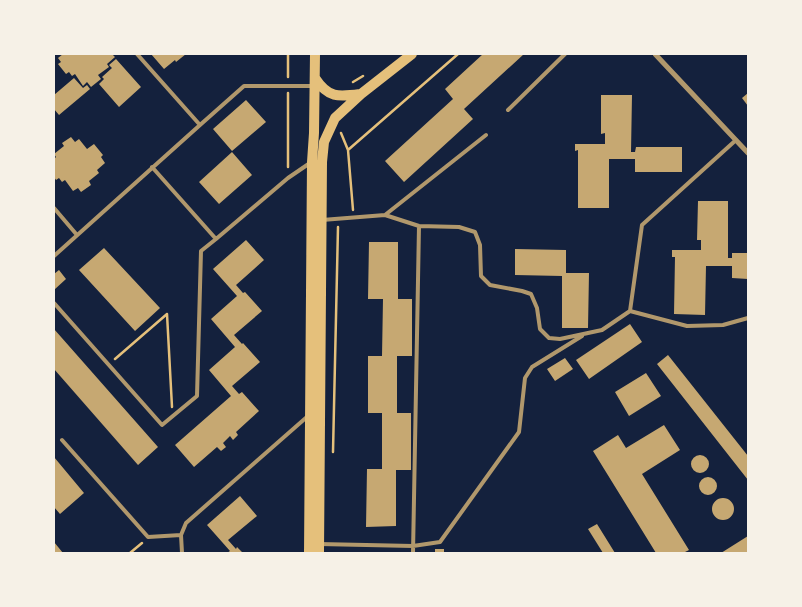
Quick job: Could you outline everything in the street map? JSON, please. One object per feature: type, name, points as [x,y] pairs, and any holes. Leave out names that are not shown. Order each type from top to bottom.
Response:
[{"type":"main road","points":[[309,553],[312,162],[315,54]]},
{"type":"main road","points":[[319,549],[322,162],[324,142],[335,118],[361,94],[412,54]]},
{"type":"main road","points":[[315,81],[332,94],[343,97],[361,94]]},
{"type":"street","points":[[655,54],[748,153]]},
{"type":"lane","points":[[137,54],[200,125]]},
{"type":"lane","points":[[508,110],[565,54]]},
{"type":"lane","points":[[54,256],[244,86],[288,85],[315,81]]},
{"type":"lane","points":[[385,215],[486,135]]},
{"type":"lane","points":[[322,220],[385,215],[419,226],[459,227],[475,232],[480,244],[481,276],[490,285],[522,290],[530,294],[537,308],[540,329],[550,338],[560,339],[602,330],[630,311],[642,225],[736,139]]},
{"type":"lane","points":[[54,303],[162,425],[197,396],[200,251],[288,178],[312,162]]},
{"type":"lane","points":[[152,168],[216,239]]},
{"type":"lane","points":[[54,208],[77,235]]},
{"type":"lane","points":[[413,553],[419,226]]},
{"type":"lane","points":[[630,311],[687,326],[723,325],[748,318]]},
{"type":"lane","points":[[319,549],[413,546],[440,542],[519,432],[525,378],[532,367],[586,333]]},
{"type":"lane","points":[[182,553],[181,535],[186,523],[310,415]]},
{"type":"lane","points":[[62,440],[148,538],[181,535]]},
{"type":"path","points":[[288,54],[288,178]]},
{"type":"path","points":[[354,217],[348,150],[458,54]]},
{"type":"path","points":[[348,84],[370,71]]},
{"type":"path","points":[[333,455],[338,218]]},
{"type":"path","points":[[109,365],[167,314],[172,416]]},
{"type":"path","points":[[130,553],[148,538]]},
{"type":"building","points":[[63,54],[112,54],[115,57],[107,64],[109,67],[98,75],[101,79],[91,87],[87,82],[83,86],[75,74],[72,76],[69,72],[66,74],[58,64],[61,62],[58,58]]},
{"type":"building","points":[[151,54],[186,54],[164,69]]},
{"type":"building","points":[[483,54],[524,54],[464,109],[473,119],[404,182],[385,161],[453,99],[445,89]]},
{"type":"building","points":[[116,59],[141,87],[119,107],[99,84],[104,79],[102,77],[112,68],[109,65]]},
{"type":"building","points":[[74,78],[83,88],[87,85],[90,89],[59,115],[54,109],[54,95]]},
{"type":"building","points":[[748,93],[748,106],[742,98]]},
{"type":"building","points":[[601,95],[632,95],[631,152],[635,152],[636,147],[682,147],[682,172],[635,172],[635,159],[609,159],[609,208],[578,208],[578,150],[575,151],[575,144],[605,144],[605,133],[601,134]]},
{"type":"building","points":[[246,100],[266,122],[232,151],[213,129]]},
{"type":"building","points":[[71,137],[75,142],[79,139],[87,149],[94,144],[103,155],[101,157],[105,163],[97,170],[99,173],[89,181],[91,185],[81,192],[78,188],[73,191],[65,180],[62,182],[59,178],[56,180],[54,177],[54,159],[56,157],[54,154],[64,146],[62,143]]},
{"type":"building","points":[[232,152],[252,175],[219,204],[199,182]]},
{"type":"building","points":[[698,201],[728,201],[728,258],[732,258],[732,253],[748,253],[748,279],[732,278],[732,266],[706,266],[705,315],[674,314],[675,257],[672,257],[672,250],[701,250],[701,240],[697,240]]},
{"type":"building","points":[[246,240],[264,260],[236,285],[262,311],[234,335],[260,362],[232,386],[239,394],[242,392],[259,411],[236,432],[238,435],[233,440],[230,436],[223,443],[226,447],[221,451],[217,447],[194,467],[175,445],[231,396],[209,370],[235,347],[211,319],[237,296],[213,269]]},
{"type":"building","points":[[369,242],[398,242],[398,299],[412,299],[412,356],[397,356],[397,413],[411,413],[411,470],[396,470],[396,526],[366,527],[367,469],[382,469],[382,413],[368,413],[368,356],[382,356],[383,299],[368,299]]},
{"type":"building","points":[[104,248],[160,308],[135,331],[79,270]]},
{"type":"building","points":[[515,249],[566,250],[566,273],[589,273],[588,328],[562,328],[562,276],[515,275]]},
{"type":"building","points":[[59,270],[66,279],[54,290],[54,274]]},
{"type":"building","points":[[630,324],[642,342],[589,379],[576,360]]},
{"type":"building","points":[[54,329],[158,447],[138,465],[54,369]]},
{"type":"building","points":[[668,355],[748,456],[748,480],[657,364]]},
{"type":"building","points":[[565,358],[573,369],[555,381],[547,369]]},
{"type":"building","points":[[646,373],[661,396],[629,416],[615,392]]},
{"type":"building","points":[[664,425],[680,450],[642,474],[689,550],[683,553],[656,553],[593,451],[618,435],[626,448]]},
{"type":"building","points":[[700,455],[706,458],[709,464],[706,470],[700,473],[694,470],[691,464],[694,458]]},
{"type":"building","points":[[54,457],[84,493],[60,514],[54,507]]},
{"type":"building","points":[[708,477],[714,480],[717,486],[714,492],[708,495],[702,492],[699,486],[702,480]]},
{"type":"building","points":[[240,496],[257,516],[228,540],[236,549],[237,547],[243,553],[227,553],[230,551],[207,525]]},
{"type":"building","points":[[723,498],[733,505],[734,509],[727,519],[723,520],[713,513],[712,509],[719,499]]},
{"type":"building","points":[[597,524],[615,553],[603,553],[588,529]]},
{"type":"building","points":[[748,536],[748,553],[721,553]]},
{"type":"building","points":[[54,542],[63,553],[54,553]]},
{"type":"building","points":[[435,549],[444,549],[444,553],[435,553]]}]
